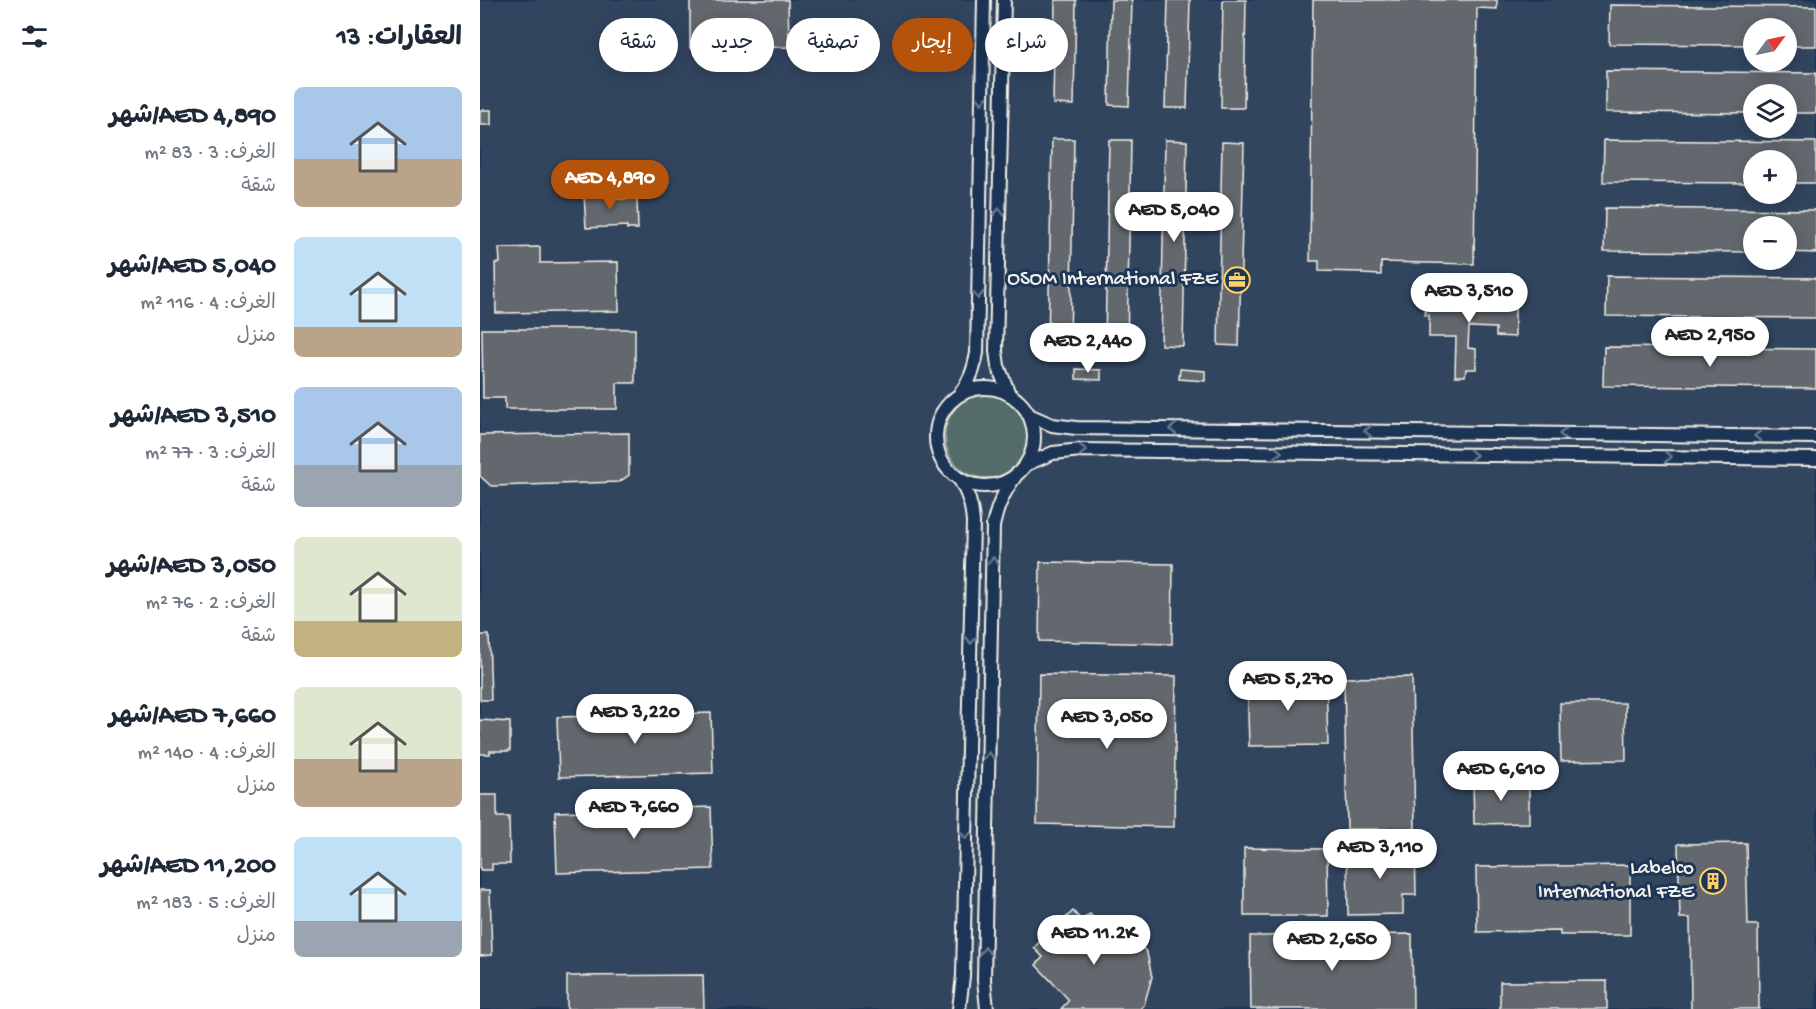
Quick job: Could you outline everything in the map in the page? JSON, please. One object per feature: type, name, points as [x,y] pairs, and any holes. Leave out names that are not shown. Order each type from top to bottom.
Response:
[{"type":"street","points":[[984,0],[977,353],[969,382],[941,414],[936,428],[936,441],[938,454],[944,466],[960,480],[974,485],[988,486],[1003,483],[1016,476]]},
{"type":"street","points":[[1005,0],[996,351],[998,366],[1009,394]]},
{"type":"street","points":[[960,394],[972,389],[985,388],[997,389],[1009,394],[1029,415],[1034,440],[1032,452],[1026,464],[1004,490],[993,526],[984,980],[987,1009]]},
{"type":"street","points":[[1029,415],[1052,425],[1076,428],[1816,437]]},
{"type":"street","points":[[1026,464],[1053,453],[1081,450],[1816,459]]},
{"type":"street","points":[[959,1009],[963,976],[973,522],[970,500],[960,480]]},
{"type":"shaded area","points":[[480,0],[1816,0],[1816,1009],[480,1009]]},
{"type":"green space","points":[[987,394],[1003,397],[1017,406],[1026,420],[1029,436],[1026,452],[1017,466],[1003,475],[987,478],[971,475],[957,466],[948,452],[945,436],[948,420],[957,406],[971,397]]},
{"type":"building","points":[[690,0],[788,0],[786,47],[774,47],[774,18],[690,18]]},
{"type":"building","points":[[1055,0],[1076,0],[1074,105],[1053,104],[1054,72],[1068,72],[1068,18],[1055,18]]},
{"type":"building","points":[[1111,0],[1132,0],[1129,106],[1109,105]]},
{"type":"building","points":[[1168,0],[1190,0],[1187,108],[1165,108]]},
{"type":"building","points":[[1223,0],[1246,0],[1244,108],[1221,108]]},
{"type":"building","points":[[1313,0],[1497,0],[1497,9],[1477,8],[1474,264],[1381,262],[1381,275],[1319,271],[1319,261],[1310,261]]},
{"type":"building","points":[[1610,5],[1816,7],[1816,46],[1797,46],[1797,18],[1743,18],[1743,45],[1609,44]]},
{"type":"building","points":[[1606,71],[1816,73],[1816,113],[1797,113],[1797,84],[1743,84],[1743,113],[1606,112]]},
{"type":"building","points":[[480,110],[491,110],[491,125],[480,125]]},
{"type":"building","points":[[1052,139],[1074,139],[1070,343],[1048,343]]},
{"type":"building","points":[[1109,140],[1131,140],[1127,345],[1105,344]]},
{"type":"building","points":[[1165,140],[1187,141],[1183,346],[1161,345]]},
{"type":"building","points":[[1604,140],[1816,142],[1816,183],[1797,183],[1797,150],[1743,150],[1743,183],[1603,182]]},
{"type":"building","points":[[1222,142],[1244,143],[1239,346],[1218,345]]},
{"type":"building","points":[[617,193],[617,199],[637,199],[638,229],[627,229],[627,226],[586,228],[584,194]]},
{"type":"building","points":[[1605,208],[1816,210],[1816,253],[1797,252],[1797,216],[1743,216],[1743,252],[1604,251]]},
{"type":"building","points":[[540,247],[540,263],[618,262],[619,311],[496,313],[495,263],[500,263],[499,248]]},
{"type":"building","points":[[1607,276],[1816,278],[1816,318],[1606,316]]},
{"type":"building","points":[[1426,300],[1515,301],[1515,337],[1496,336],[1496,328],[1469,327],[1468,348],[1476,349],[1476,369],[1466,369],[1465,376],[1455,376],[1456,337],[1429,337],[1429,315],[1425,315]]},
{"type":"building","points":[[482,329],[635,329],[635,383],[617,383],[617,409],[505,409],[505,398],[483,398]]},
{"type":"building","points":[[1604,347],[1816,349],[1816,388],[1603,386]]},
{"type":"building","points":[[1076,369],[1101,370],[1101,380],[1076,379]]},
{"type":"building","points":[[1180,369],[1205,371],[1205,381],[1179,379]]},
{"type":"building","points":[[629,433],[629,475],[619,482],[491,486],[480,476],[480,435]]},
{"type":"building","points":[[1040,562],[1173,564],[1172,644],[1039,641]]},
{"type":"building","points":[[480,635],[489,635],[491,700],[480,700]]},
{"type":"building","points":[[1039,674],[1176,676],[1174,827],[1037,824]]},
{"type":"building","points":[[1326,677],[1328,745],[1249,746],[1247,679]]},
{"type":"building","points":[[1412,677],[1415,829],[1347,829],[1344,678]]},
{"type":"building","points":[[1560,703],[1625,703],[1626,760],[1561,761]]},
{"type":"building","points":[[711,713],[713,773],[559,777],[557,717]]},
{"type":"building","points":[[480,720],[510,722],[510,751],[490,751],[490,754],[480,754]]},
{"type":"building","points":[[1529,781],[1529,823],[1474,824],[1473,782]]},
{"type":"building","points":[[480,795],[497,795],[497,817],[509,817],[510,864],[492,864],[492,870],[480,870]]},
{"type":"building","points":[[711,807],[713,869],[557,873],[555,812]]},
{"type":"building","points":[[1746,843],[1748,925],[1758,925],[1759,1009],[1691,1009],[1690,918],[1680,918],[1678,844]]},
{"type":"building","points":[[1415,847],[1416,895],[1403,895],[1403,914],[1348,915],[1347,848]]},
{"type":"building","points":[[1244,848],[1327,849],[1328,916],[1244,916]]},
{"type":"building","points":[[1630,865],[1630,935],[1560,935],[1560,931],[1477,932],[1476,867]]},
{"type":"building","points":[[480,890],[490,890],[492,955],[480,956]]},
{"type":"building","points":[[1073,911],[1081,920],[1090,914],[1121,948],[1134,936],[1147,953],[1152,977],[1144,1005],[1140,1009],[1061,1009],[1069,1000],[1036,965],[1043,957],[1034,948],[1044,937],[1041,932],[1051,921],[1056,927]]},
{"type":"building","points":[[1412,934],[1413,1009],[1251,1009],[1250,936]]},
{"type":"building","points":[[703,975],[704,1009],[567,1009],[567,976]]},
{"type":"building","points":[[1607,981],[1607,1009],[1500,1009],[1500,982]]},
{"type":"place","name":"OSOM International FZE","points":[[1237,280]]},
{"type":"place","name":"Labelco International FZE","points":[[1713,881]]}]
